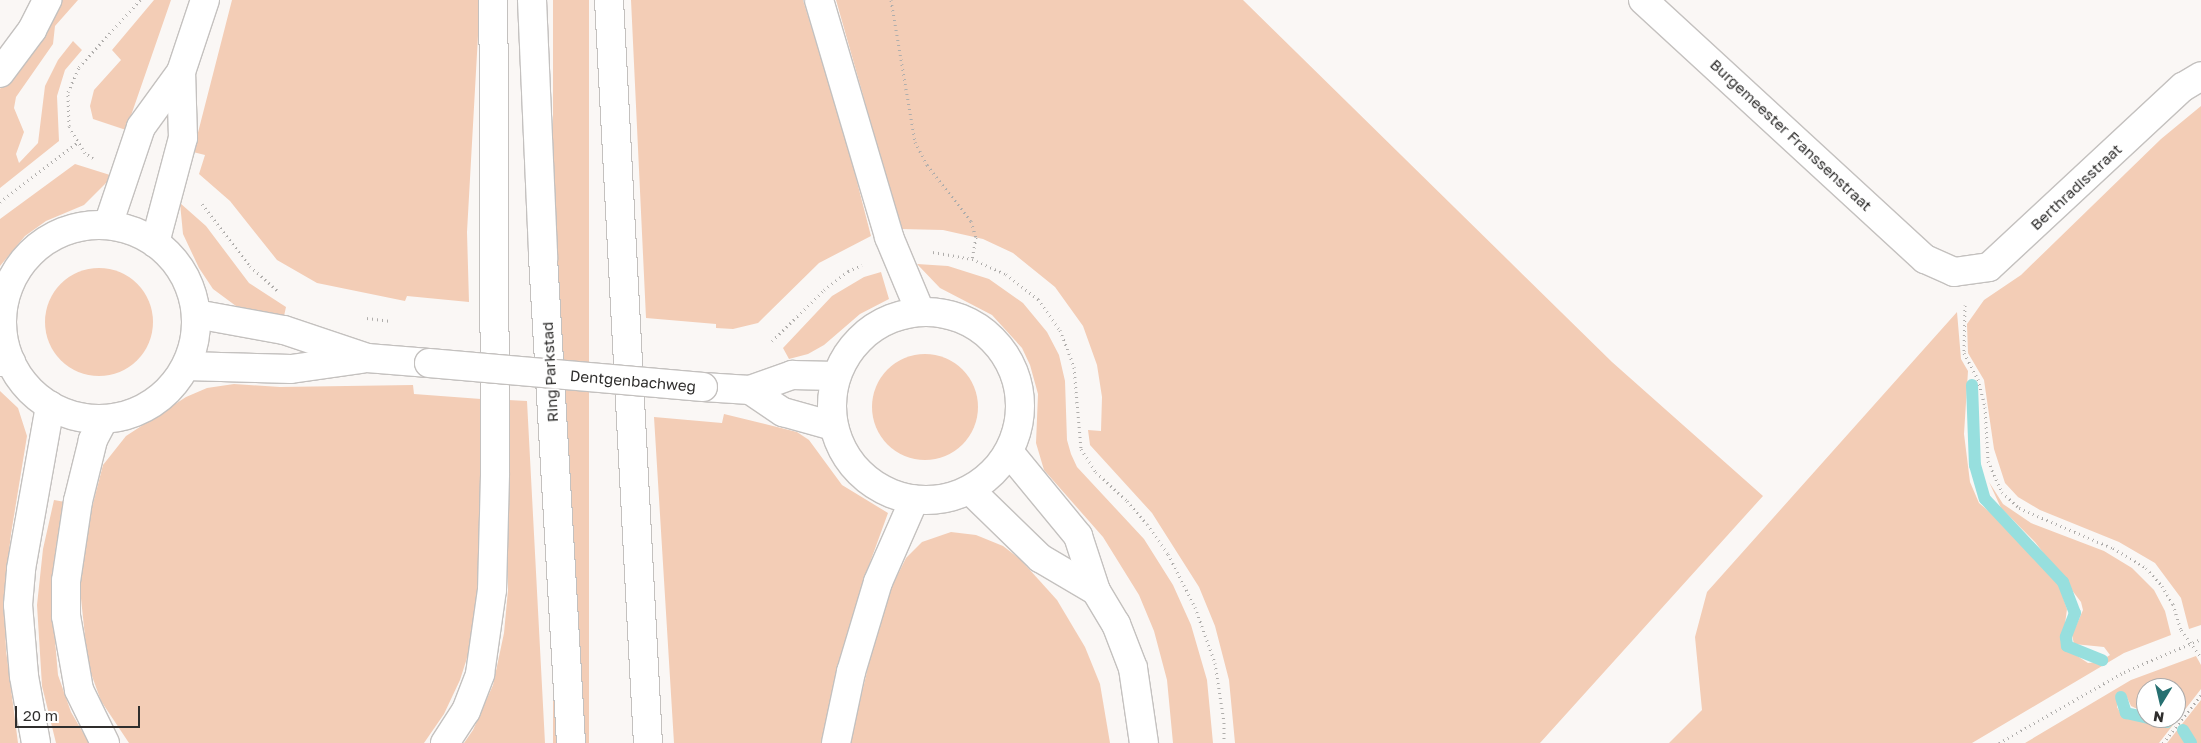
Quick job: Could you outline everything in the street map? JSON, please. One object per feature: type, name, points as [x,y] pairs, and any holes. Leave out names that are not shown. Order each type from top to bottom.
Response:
[{"type":"main road","points":[[0,72],[32,30],[48,0]]},
{"type":"main road","points":[[108,225],[141,126],[180,72],[205,0]]},
{"type":"main road","points":[[445,743],[466,710],[480,674],[492,590],[495,473],[493,0]]},
{"type":"main road","name":"Ring Parkstad","points":[[532,0],[544,267],[571,743]]},
{"type":"main road","points":[[609,0],[648,743]]},
{"type":"main road","points":[[820,0],[894,254],[920,311]]},
{"type":"main road","name":"Burgemeester Franssenstraat","points":[[1643,0],[1925,259],[1953,270]]},
{"type":"main road","points":[[155,243],[183,138],[180,72]]},
{"type":"main road","name":"Berthradisstraat","points":[[1953,270],[1989,267],[2183,88],[2201,76]]},
{"type":"main road","points":[[108,225],[133,231],[155,243],[176,262],[190,287],[196,314],[193,349],[186,366],[170,388],[144,409],[104,419],[76,416],[50,406],[34,394],[5,362],[2,326],[3,293],[19,267],[36,248],[58,234],[82,226],[108,225]]},
{"type":"main road","points":[[920,311],[949,314],[976,325],[998,344],[1013,368],[1021,396],[1019,425],[1009,452],[985,480],[970,490],[942,499],[914,500],[891,494],[870,483],[853,467],[841,447],[833,426],[831,401],[836,376],[849,351],[868,331],[892,317],[920,311]]},
{"type":"main road","name":"Dentgenbachweg","points":[[196,314],[284,330],[367,358]]},
{"type":"main road","name":"Dentgenbachweg","points":[[186,366],[291,369],[367,358],[750,390],[792,375],[836,376]]},
{"type":"main road","points":[[750,390],[783,412],[833,426]]},
{"type":"main road","points":[[36,743],[24,676],[18,604],[21,569],[50,406]]},
{"type":"main road","points":[[104,419],[93,440],[78,501],[66,581],[66,616],[79,690],[104,743]]},
{"type":"main road","points":[[1009,452],[1078,536],[1096,591],[1116,624],[1133,668],[1144,743]]},
{"type":"main road","points":[[970,490],[1040,558],[1096,591]]},
{"type":"main road","points":[[836,743],[851,672],[878,582],[914,500]]},
{"type":"path","points":[[127,171],[95,159],[77,143],[69,126],[66,109],[72,80],[79,67],[127,18],[140,0]]},
{"type":"path","points":[[891,0],[915,142],[926,165],[972,221],[976,237],[972,260]]},
{"type":"path","points":[[0,202],[77,143]]},
{"type":"path","points":[[170,184],[204,206],[250,266],[282,293]]},
{"type":"path","points":[[764,345],[779,338],[803,311],[848,271],[894,254],[935,252],[972,260],[1006,274],[1038,299],[1060,330],[1074,367],[1081,449],[1096,472],[1127,500],[1147,524],[1168,554],[1195,608],[1215,663],[1224,722],[1224,743]]},
{"type":"path","points":[[1953,270],[1964,353],[1978,379],[1985,407],[1988,461],[1993,478],[2002,492],[2019,508],[2113,548],[2146,568],[2173,604],[2181,630],[2201,658]]},
{"type":"path","points":[[358,316],[393,322]]},
{"type":"path","points":[[1999,743],[2124,672],[2201,639]]},
{"type":"path","points":[[2163,743],[2201,695]]},
{"type":"shaded area","points":[[56,0],[78,0],[55,26],[53,44],[16,97],[14,108],[24,132],[16,154],[19,163],[38,143],[45,86],[58,60],[73,41],[82,50],[65,70],[57,96],[59,141],[0,188],[0,89]]},
{"type":"shaded area","points":[[154,0],[171,0],[126,130],[93,119],[90,106],[94,90],[121,60],[112,50]]},
{"type":"shaded area","points":[[232,0],[480,0],[467,232],[469,302],[407,296],[405,301],[317,283],[277,260],[230,201],[199,174],[205,155],[193,152]]},
{"type":"shaded area","points":[[553,0],[589,0],[589,743],[553,743]]},
{"type":"shaded area","points":[[631,0],[803,0],[847,143],[871,236],[819,263],[758,323],[733,329],[716,328],[716,324],[646,318]]},
{"type":"shaded area","points":[[836,0],[1243,0],[1612,362],[1763,496],[1540,743],[1235,743],[1229,680],[1215,626],[1199,587],[1152,513],[1090,445],[1088,430],[1101,431],[1102,397],[1097,365],[1083,326],[1055,287],[1013,253],[983,239],[943,230],[901,229]]},
{"type":"shaded area","points":[[2201,106],[2201,625],[2189,629],[2181,598],[2155,563],[2119,542],[2040,510],[2018,497],[2005,483],[1994,449],[1984,380],[1968,353],[1967,324],[1984,300],[2021,275],[2161,139]]},
{"type":"shaded area","points":[[75,164],[110,175],[107,182],[84,205],[46,221],[25,236],[0,266],[0,219]]},
{"type":"shaded area","points":[[180,203],[206,226],[249,283],[286,307],[284,316],[236,306],[213,289],[199,268],[183,234]]},
{"type":"shaded area","points":[[917,264],[948,266],[989,279],[1023,303],[1047,332],[1059,355],[1065,381],[1067,440],[1077,467],[1144,539],[1173,585],[1191,625],[1207,680],[1213,743],[1173,743],[1167,680],[1154,631],[1139,595],[1103,537],[1044,470],[1036,443],[1038,394],[1030,365],[1022,348],[992,315],[940,288]]},
{"type":"shaded area","points":[[99,268],[120,272],[137,284],[149,301],[153,322],[149,343],[137,360],[120,372],[99,376],[78,372],[61,360],[49,343],[45,322],[49,301],[61,284],[78,272]]},
{"type":"shaded area","points":[[881,272],[889,299],[860,314],[824,345],[808,354],[789,359],[783,348],[832,296],[864,277]]},
{"type":"shaded area","points":[[1957,312],[1961,359],[1968,371],[1964,434],[1970,482],[1979,503],[2017,535],[2058,583],[2067,609],[2063,639],[2065,648],[2088,663],[2099,662],[2110,655],[2104,647],[2074,644],[2072,635],[2083,610],[2081,602],[2035,542],[2001,508],[1989,482],[2003,504],[2031,523],[2104,551],[2132,568],[2154,590],[2165,611],[2171,635],[2124,653],[1972,743],[1669,743],[1702,710],[1695,637],[1707,592]]},
{"type":"shaded area","points":[[925,354],[945,358],[963,369],[974,387],[978,407],[974,427],[963,445],[945,456],[925,460],[905,456],[887,445],[876,427],[872,407],[876,387],[887,369],[905,358]]},
{"type":"shaded area","points":[[234,384],[280,387],[413,385],[414,394],[481,399],[479,594],[473,639],[460,680],[444,714],[424,743],[129,743],[101,701],[88,665],[80,589],[89,519],[103,465],[126,436],[186,397],[207,388]]},
{"type":"shaded area","points":[[0,391],[18,408],[27,436],[11,534],[4,595],[6,650],[18,743],[0,743]]},
{"type":"shaded area","points":[[506,400],[527,401],[545,743],[464,743],[473,730],[493,685],[504,633],[508,590]]},
{"type":"shaded area","points":[[724,414],[797,432],[809,440],[842,485],[888,513],[868,568],[824,743],[674,743],[654,417],[722,423]]},
{"type":"shaded area","points":[[54,500],[65,502],[56,546],[51,594],[58,675],[71,712],[89,743],[56,743],[42,686],[37,605],[43,549]]},
{"type":"shaded area","points":[[951,532],[976,535],[1003,546],[1020,559],[1057,600],[1085,647],[1100,684],[1110,743],[850,743],[878,625],[894,582],[906,558],[922,542]]},
{"type":"shaded area","points":[[2196,656],[2201,665],[2201,689],[2186,708],[2186,678],[2136,678]]},
{"type":"shaded area","points":[[2136,678],[2136,708],[2131,706],[2126,695],[2118,698],[2117,707],[2123,718],[2136,720],[2136,728],[2171,728],[2159,743],[2025,743]]},
{"type":"shaded area","points":[[2201,700],[2201,743],[2196,743],[2185,728],[2186,719]]},
{"type":"shaded area","points":[[2179,728],[2185,728],[2181,733],[2185,743],[2167,743]]},
{"type":"waterway","points":[[1972,385],[1975,465],[1985,499],[2063,582],[2075,613],[2066,637],[2067,646],[2102,660]]},
{"type":"waterway","points":[[2121,697],[2126,713],[2136,715]]},
{"type":"waterway","points":[[2183,730],[2191,743]]}]
